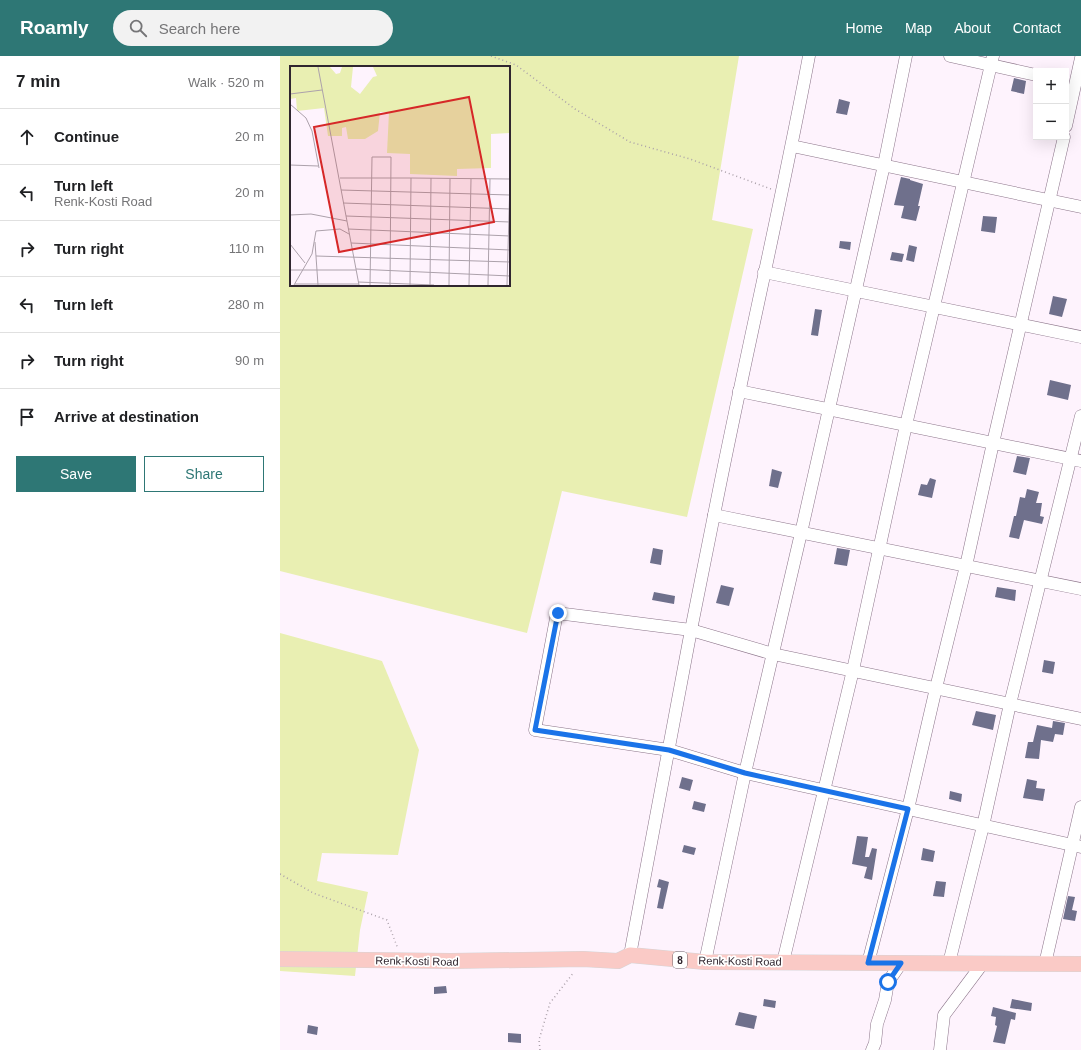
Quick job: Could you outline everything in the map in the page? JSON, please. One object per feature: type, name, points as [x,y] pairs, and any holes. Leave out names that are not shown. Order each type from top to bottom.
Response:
[{"type":"main road","name":"Renk-Kosti Road","points":[[280,959],[618,961],[630,956],[705,962],[1081,964]]},
{"type":"street","points":[[630,956],[691,630],[738,391],[792,146],[809,56]]},
{"type":"street","points":[[705,962],[745,773],[884,165],[906,56]]},
{"type":"street","points":[[950,56],[992,60],[1033,74]]},
{"type":"street","points":[[1069,110],[1081,58]]},
{"type":"street","points":[[783,962],[853,670],[906,425],[992,60]]},
{"type":"street","points":[[868,963],[908,809],[966,566],[1063,140]]},
{"type":"street","points":[[792,146],[1081,207]]},
{"type":"street","points":[[764,272],[1081,338]]},
{"type":"street","points":[[738,391],[1075,460]]},
{"type":"street","points":[[950,963],[983,826],[1010,704],[1041,581],[1075,460],[1081,416]]},
{"type":"street","points":[[714,515],[1081,589]]},
{"type":"street","points":[[1077,846],[745,773],[669,750],[535,730],[558,613],[691,630],[773,654],[1081,719]]},
{"type":"street","points":[[1045,964],[1077,846],[1081,807]]},
{"type":"street","points":[[872,1050],[875,1043],[888,982],[901,963]]},
{"type":"street","points":[[940,1050],[944,1015],[983,964]]},
{"type":"path","points":[[491,56],[516,65],[575,110],[630,142],[690,159],[781,193]]},
{"type":"path","points":[[280,874],[313,893],[387,920],[402,960]]},
{"type":"path","points":[[540,1050],[539,1040],[550,1004],[583,960]]},
{"type":"green space","points":[[280,56],[739,56],[712,220],[753,229],[687,517],[562,491],[527,633],[280,571]]},
{"type":"green space","points":[[280,633],[382,661],[419,750],[398,855],[322,853],[317,881],[368,892],[360,930],[355,976],[280,971]]},
{"type":"building","points":[[1014,78],[1026,81],[1024,94],[1011,91]]},
{"type":"building","points":[[839,99],[850,102],[847,115],[836,113]]},
{"type":"building","points":[[901,177],[923,184],[916,221],[901,218],[904,206],[894,205]]},
{"type":"building","points":[[983,216],[997,217],[995,233],[981,231]]},
{"type":"building","points":[[840,241],[851,242],[850,250],[839,248]]},
{"type":"building","points":[[909,245],[917,247],[914,262],[906,260]]},
{"type":"building","points":[[892,252],[904,254],[902,262],[890,260]]},
{"type":"building","points":[[1053,296],[1067,299],[1062,317],[1049,314]]},
{"type":"building","points":[[815,309],[822,310],[818,336],[811,335]]},
{"type":"building","points":[[1050,380],[1071,385],[1068,400],[1047,395]]},
{"type":"building","points":[[1017,456],[1030,458],[1026,475],[1013,472]]},
{"type":"building","points":[[772,469],[782,472],[778,488],[769,486]]},
{"type":"building","points":[[930,478],[936,480],[932,498],[918,495],[921,484],[927,485]]},
{"type":"building","points":[[1027,489],[1039,492],[1036,503],[1042,503],[1040,516],[1044,517],[1042,524],[1024,520],[1019,539],[1009,537],[1020,497],[1025,498]]},
{"type":"building","points":[[653,548],[663,550],[661,565],[650,563]]},
{"type":"building","points":[[837,548],[850,550],[847,566],[834,564]]},
{"type":"building","points":[[721,585],[734,588],[729,606],[716,603]]},
{"type":"building","points":[[997,587],[1016,590],[1015,601],[995,597]]},
{"type":"building","points":[[654,592],[675,596],[674,604],[652,600]]},
{"type":"building","points":[[1044,660],[1055,662],[1053,674],[1042,672]]},
{"type":"building","points":[[976,711],[996,715],[993,730],[972,725]]},
{"type":"building","points":[[1053,721],[1065,723],[1063,735],[1055,734],[1053,742],[1041,740],[1039,759],[1025,758],[1028,742],[1033,742],[1037,725],[1052,728]]},
{"type":"building","points":[[682,777],[693,780],[690,791],[679,788]]},
{"type":"building","points":[[1027,779],[1037,781],[1036,788],[1045,789],[1043,801],[1023,798]]},
{"type":"building","points":[[950,791],[962,794],[961,802],[949,799]]},
{"type":"building","points":[[694,801],[706,804],[704,812],[692,809]]},
{"type":"building","points":[[857,836],[868,837],[865,857],[869,857],[872,848],[877,849],[872,880],[864,878],[867,867],[852,864]]},
{"type":"building","points":[[684,845],[696,848],[694,855],[682,852]]},
{"type":"building","points":[[923,848],[935,851],[933,862],[921,860]]},
{"type":"building","points":[[659,879],[669,882],[663,909],[657,908],[661,888],[657,887]]},
{"type":"building","points":[[936,881],[946,882],[944,897],[933,896]]},
{"type":"building","points":[[1068,896],[1075,897],[1072,910],[1077,911],[1075,921],[1063,919]]},
{"type":"building","points":[[446,986],[447,993],[434,994],[434,987]]},
{"type":"building","points":[[764,999],[776,1001],[775,1008],[763,1006]]},
{"type":"building","points":[[1012,999],[1032,1003],[1031,1011],[1010,1008]]},
{"type":"building","points":[[993,1007],[1016,1013],[1015,1020],[1011,1019],[1005,1044],[993,1042],[997,1026],[995,1025],[996,1017],[991,1016]]},
{"type":"building","points":[[739,1012],[757,1016],[754,1029],[735,1025]]},
{"type":"building","points":[[308,1025],[318,1027],[317,1035],[307,1033]]},
{"type":"building","points":[[508,1033],[521,1034],[521,1043],[508,1042]]},
{"type":"route","points":[[558,613],[535,730],[669,750],[745,773],[908,809],[868,963],[901,963],[888,982]]}]
